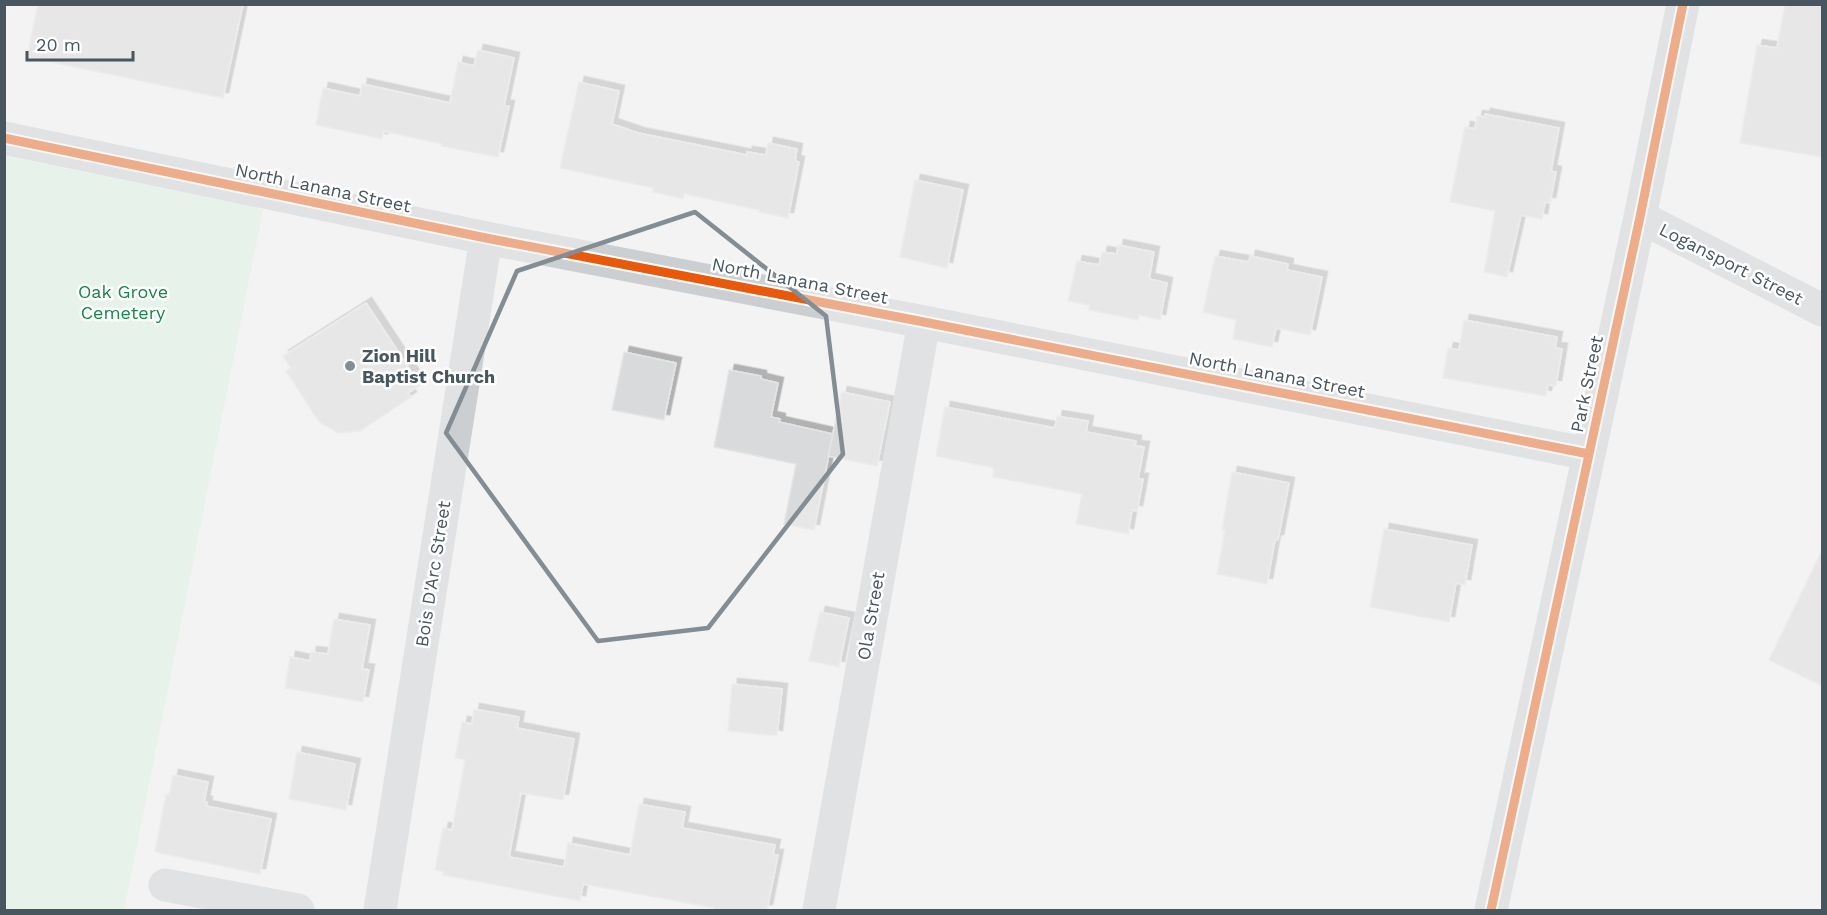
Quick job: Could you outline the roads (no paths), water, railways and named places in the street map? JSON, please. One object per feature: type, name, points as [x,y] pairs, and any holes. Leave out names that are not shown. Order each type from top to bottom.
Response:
[{"type":"street","name":"Park Street","points":[[1491,910],[1640,217],[1683,4]]},
{"type":"street","name":"North Lanana Street","points":[[4,138],[486,238],[1589,454]]},
{"type":"street","name":"Logansport Street","points":[[1640,217],[1822,310]]},
{"type":"street","name":"Bois D'Arc Street","points":[[380,910],[486,238]]},
{"type":"street","name":"Ola Street","points":[[819,910],[924,322]]},
{"type":"street","points":[[165,885],[277,908]]},
{"type":"place","name":"Zion Hill Baptist Church","points":[[350,366]]},
{"type":"park label","name":"Oak Grove Cemetery","points":[[123,302]]}]
